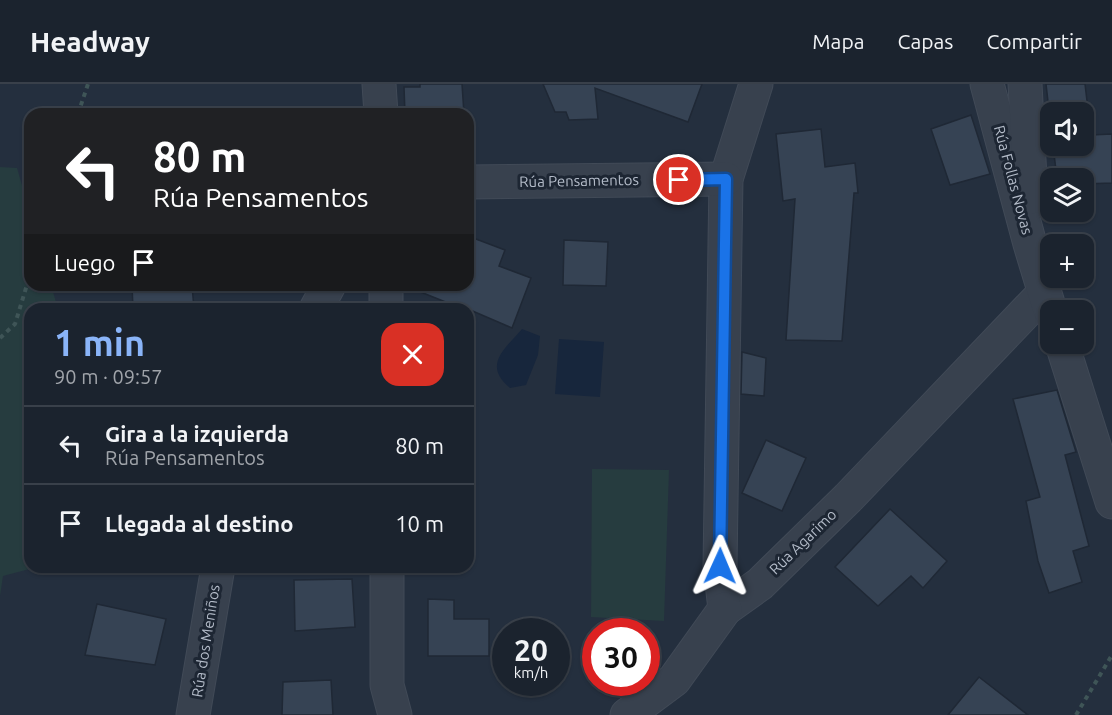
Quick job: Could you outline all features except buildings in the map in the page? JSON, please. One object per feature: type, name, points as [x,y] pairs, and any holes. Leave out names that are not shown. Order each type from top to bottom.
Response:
[{"type":"street","points":[[379,84],[381,108]]},
{"type":"street","points":[[725,609],[720,566],[726,179],[756,84]]},
{"type":"street","name":"Rúa Follas Novas","points":[[987,84],[1046,300]]},
{"type":"street","points":[[1025,84],[1032,194],[1030,244]]},
{"type":"street","name":"Rúa Pensamentos","points":[[474,182],[726,179]]},
{"type":"street","name":"Rúa Agarimo","points":[[627,715],[674,680],[725,609],[760,584],[1040,309]]},
{"type":"street","points":[[1065,354],[1112,502]]},
{"type":"street","name":"Rúa dos Meniños","points":[[193,715],[217,573]]},
{"type":"street","points":[[387,573],[387,684],[395,715]]},
{"type":"path","points":[[80,108],[88,84]]},
{"type":"path","points":[[0,338],[15,324],[25,291]]},
{"type":"path","points":[[1076,715],[1112,655]]},
{"type":"green space","points":[[0,167],[17,168],[24,192],[24,291],[53,291],[56,303],[24,303],[24,570],[3,576],[0,596]]},
{"type":"green space","points":[[592,469],[669,470],[664,621],[660,621],[660,618],[591,617]]},
{"type":"water","points":[[522,329],[540,336],[538,355],[526,385],[510,388],[502,380],[497,364],[503,350]]},
{"type":"water","points":[[559,339],[604,342],[600,397],[555,394]]},
{"type":"route","points":[[679,180],[726,179],[720,566]]}]
